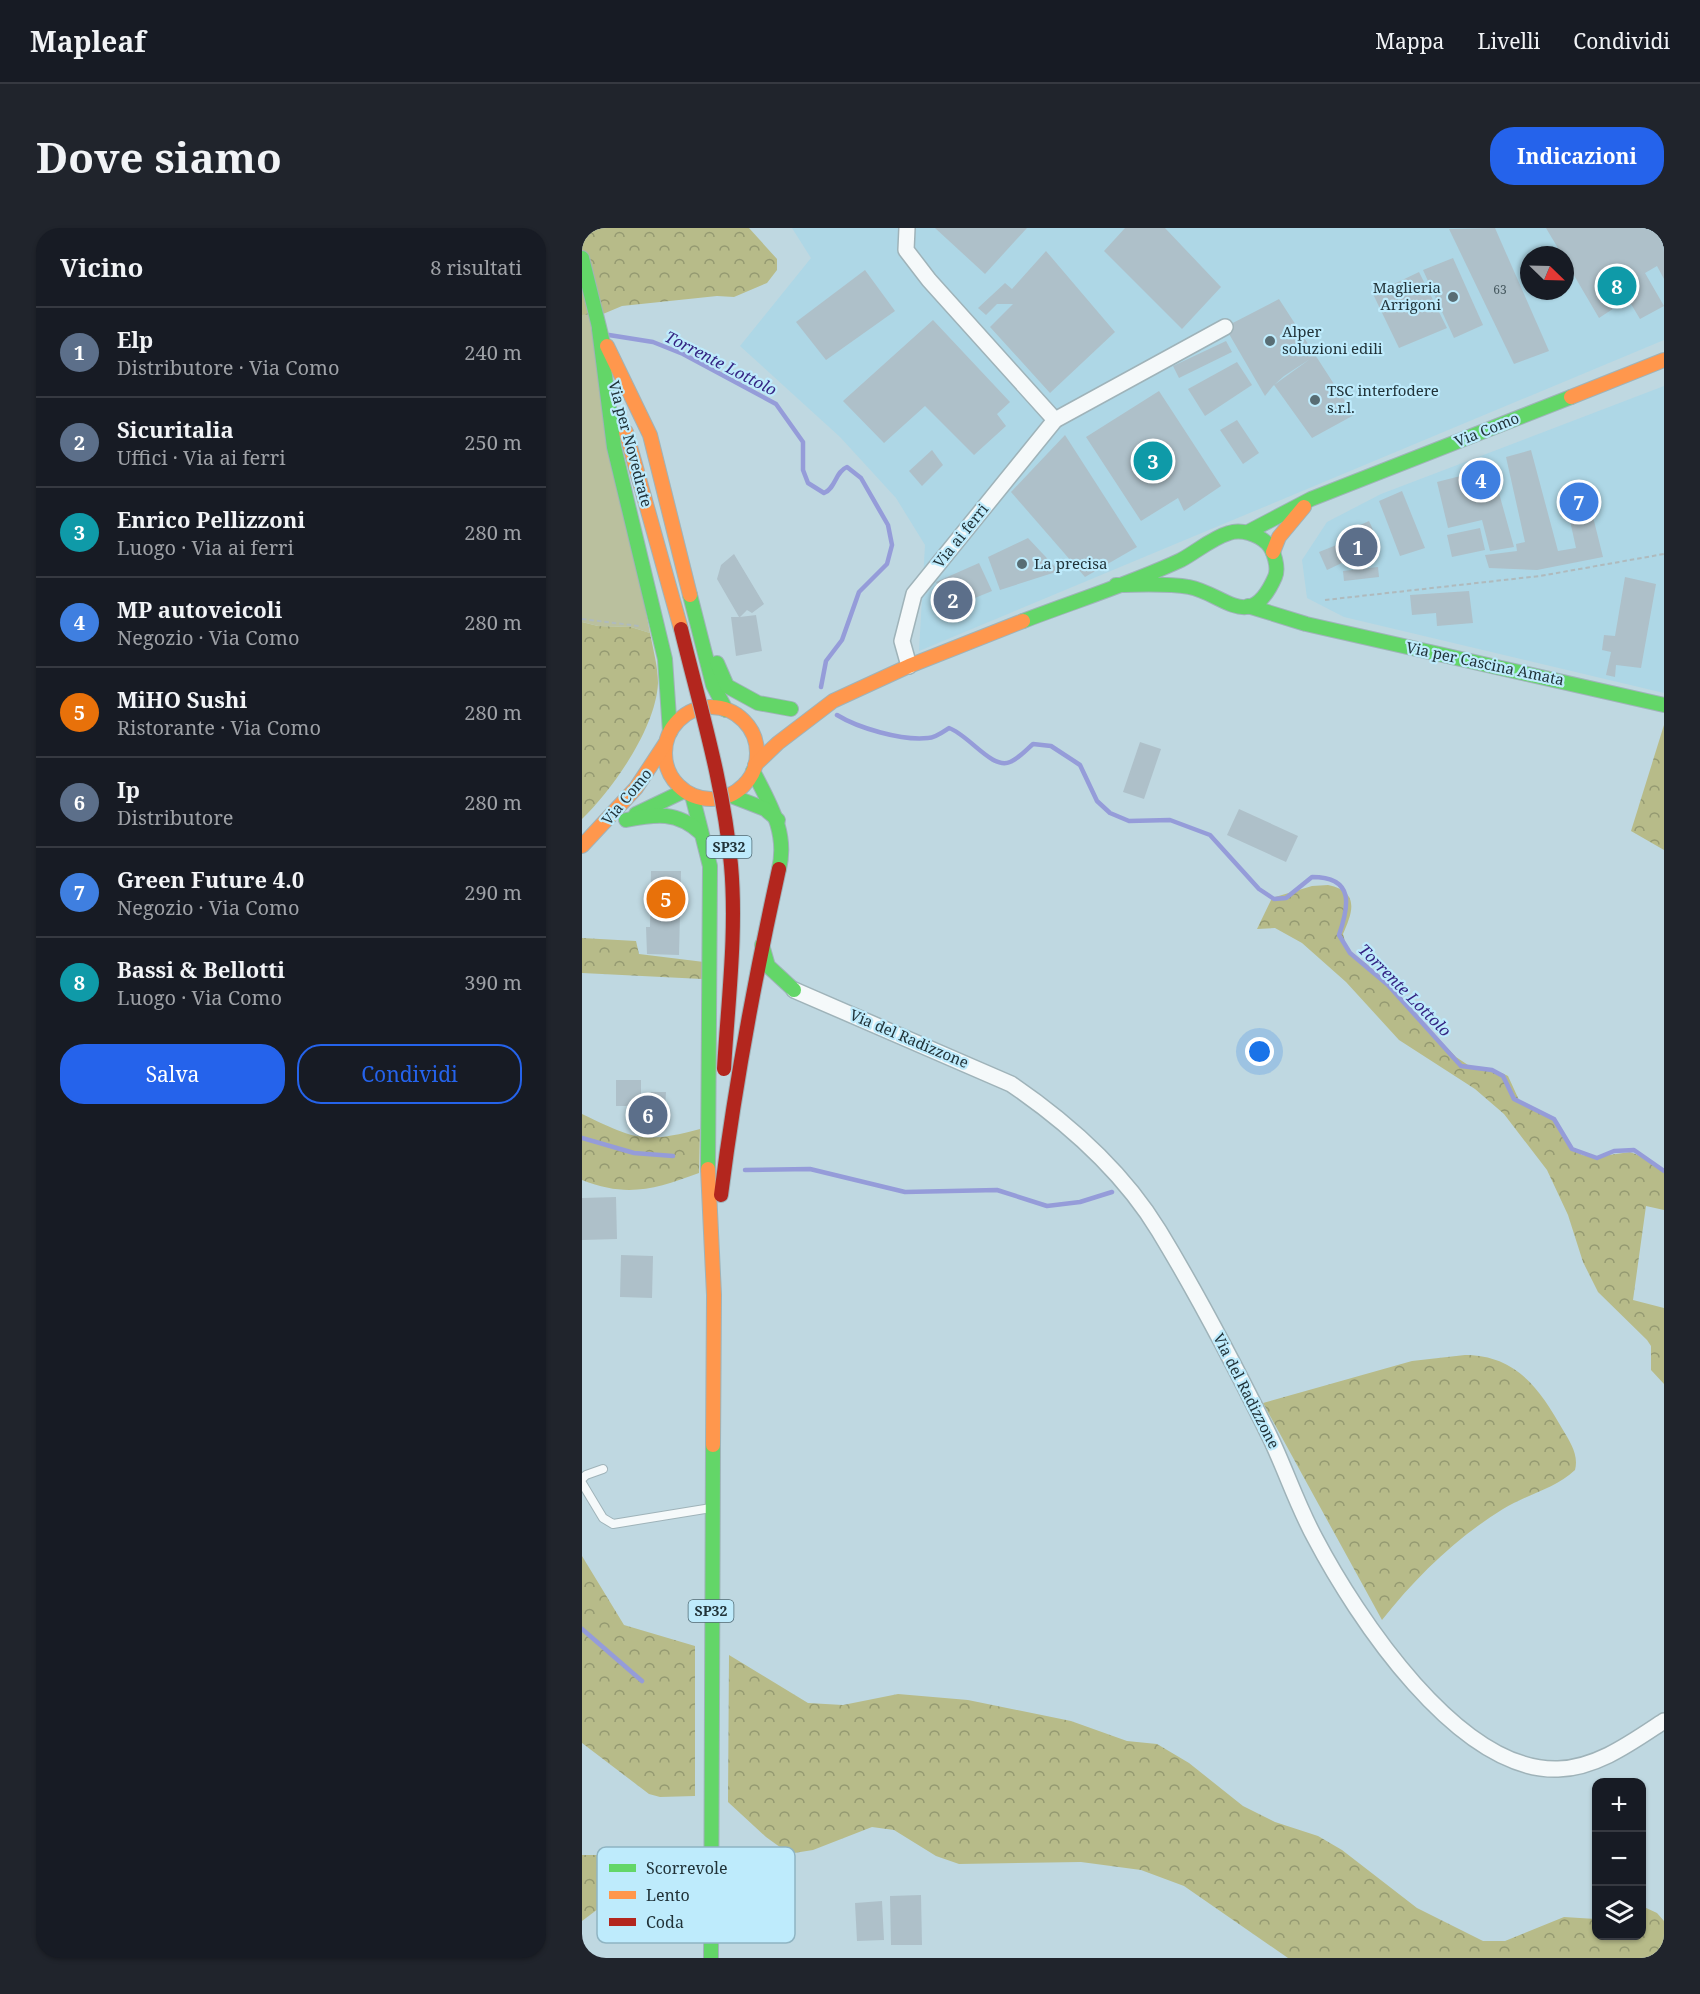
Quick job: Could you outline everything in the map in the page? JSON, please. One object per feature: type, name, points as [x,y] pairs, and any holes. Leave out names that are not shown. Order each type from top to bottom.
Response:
[{"type":"main road","points":[[582,258],[606,355],[614,447],[670,682],[665,760],[669,773],[688,793],[710,866],[707,1137],[713,1263]]},
{"type":"main road","points":[[606,355],[650,435],[713,685],[729,711],[745,723],[752,733],[756,746],[754,768],[778,820],[783,853],[762,945],[731,1114],[713,1263]]},
{"type":"main road","name":"Via per Novedrate","points":[[606,355],[681,629],[711,757],[731,864],[732,935],[716,1172],[713,1263]]},
{"type":"main road","name":"Via Como","points":[[1248,532],[1311,499],[1664,360]]},
{"type":"main road","name":"Via Como","points":[[1273,552],[1284,530],[1311,499]]},
{"type":"main road","points":[[586,842],[626,820],[688,793],[711,799],[729,795],[742,786],[754,768],[778,743],[833,701],[909,666],[1116,585],[1180,560],[1229,533],[1248,532],[1267,543],[1273,552],[1277,572],[1274,584],[1267,595],[1248,606],[1227,605],[1199,589],[1165,584],[1116,585]]},
{"type":"main road","points":[[1210,594],[1201,571],[1205,550],[1212,543]]},
{"type":"main road","name":"Via per Cascina Amata","points":[[1274,584],[1285,608],[1306,624]]},
{"type":"main road","name":"Via per Cascina Amata","points":[[1248,606],[1306,624],[1664,705]]},
{"type":"main road","points":[[697,617],[727,686],[758,703],[791,709]]},
{"type":"main road","points":[[668,738],[687,714],[697,709],[711,707],[729,711],[791,709],[833,701]]},
{"type":"main road","name":"Via Como","points":[[586,842],[641,782],[668,738]]},
{"type":"main road","points":[[729,795],[759,806],[778,820]]},
{"type":"main road","points":[[626,820],[656,814],[674,815],[692,823],[701,833]]},
{"type":"main road","points":[[762,945],[768,966],[794,990]]},
{"type":"main road","points":[[755,982],[794,990]]},
{"type":"main road","name":"SP32","points":[[711,1847],[713,1263]]},
{"type":"main road","name":"SP32","points":[[711,1943],[711,1958]]},
{"type":"street","points":[[906,228],[906,250],[923,272],[1055,420]]},
{"type":"street","name":"Via ai ferri","points":[[909,666],[902,641],[914,594],[1055,420],[1225,327]]},
{"type":"street","name":"Via del Radizzone","points":[[794,990],[1011,1084],[1040,1104],[1092,1149],[1128,1188],[1158,1229],[1201,1304],[1270,1436],[1313,1535],[1342,1587],[1370,1631],[1442,1713],[1474,1738],[1517,1761],[1534,1768],[1559,1769],[1618,1751],[1664,1721]]},
{"type":"lane","points":[[603,1469],[586,1474],[582,1481],[585,1495],[603,1518],[614,1524],[712,1507]]},
{"type":"path","points":[[1325,600],[1540,576],[1664,554]]},
{"type":"path","points":[[582,618],[659,629]]},
{"type":"shaded area","points":[[792,228],[1664,228],[1664,340],[919,651],[925,545],[896,498],[840,437],[740,346],[811,258]]},
{"type":"shaded area","points":[[1664,386],[1664,693],[1344,617],[1307,598],[1302,560],[1327,522],[1381,494]]},
{"type":"green space","points":[[582,228],[749,228],[777,259],[777,270],[767,283],[734,297],[717,296],[622,306],[603,314],[582,315]]},
{"type":"green space","points":[[582,315],[589,315],[650,633],[631,627],[598,626],[582,622]]},
{"type":"green space","points":[[582,622],[598,626],[631,627],[650,633],[658,683],[650,719],[631,757],[607,791],[582,819]]},
{"type":"green space","points":[[1664,725],[1664,850],[1631,831]]},
{"type":"green space","points":[[1328,885],[1338,888],[1350,898],[1351,911],[1343,934],[1347,949],[1369,966],[1456,1057],[1474,1069],[1508,1076],[1519,1100],[1552,1117],[1574,1149],[1582,1155],[1595,1157],[1630,1152],[1646,1158],[1664,1170],[1664,1210],[1646,1206],[1633,1300],[1664,1308],[1664,1384],[1651,1370],[1651,1346],[1647,1340],[1598,1292],[1583,1262],[1568,1215],[1547,1170],[1504,1114],[1475,1089],[1399,1040],[1346,982],[1302,943],[1275,928],[1257,929],[1272,898],[1312,886]]},
{"type":"green space","points":[[582,938],[636,941],[639,954],[704,962],[702,979],[582,973]]},
{"type":"green space","points":[[582,1114],[627,1134],[640,1136],[665,1136],[700,1129],[699,1173],[655,1187],[628,1190],[598,1186],[582,1180]]},
{"type":"green space","points":[[1465,1355],[1499,1361],[1524,1377],[1535,1388],[1571,1444],[1576,1459],[1575,1470],[1550,1487],[1503,1509],[1469,1533],[1423,1574],[1382,1620],[1263,1403],[1412,1361]]},
{"type":"green space","points":[[582,1556],[624,1625],[695,1646],[695,1796],[660,1797],[649,1794],[582,1743]]},
{"type":"green space","points":[[729,1655],[808,1703],[843,1705],[898,1694],[968,1700],[1071,1721],[1127,1741],[1157,1744],[1189,1763],[1243,1806],[1275,1822],[1318,1836],[1342,1850],[1417,1908],[1483,1941],[1505,1941],[1564,1917],[1592,1919],[1592,1940],[1646,1940],[1646,1908],[1657,1913],[1664,1921],[1664,1958],[1288,1958],[1184,1886],[1141,1870],[1081,1862],[959,1864],[936,1856],[894,1830],[872,1827],[813,1850],[795,1853],[795,1847],[780,1847],[728,1802]]},
{"type":"green space","points":[[582,1855],[597,1855],[597,1910],[582,1921]]},
{"type":"building","points":[[935,228],[1027,228],[985,274]]},
{"type":"building","points":[[1125,228],[1165,228],[1221,287],[1182,329],[1104,251]]},
{"type":"building","points":[[1495,228],[1520,285],[1520,300],[1527,300],[1549,351],[1514,364],[1449,229]]},
{"type":"building","points":[[1546,228],[1664,228],[1664,279],[1657,266],[1645,273],[1664,306],[1640,319],[1628,299],[1599,318],[1574,275],[1574,246],[1557,246]]},
{"type":"building","points":[[1046,251],[1115,332],[1050,393],[990,327],[1013,304],[997,304],[986,315],[978,308],[1005,283],[1012,289]]},
{"type":"building","name":"Maglieria Arrigoni","points":[[1453,258],[1483,325],[1454,338],[1423,270]]},
{"type":"building","points":[[865,270],[895,311],[826,360],[796,322]]},
{"type":"building","points":[[1419,272],[1447,328],[1399,348],[1373,294]]},
{"type":"building","points":[[1279,299],[1354,415],[1312,438],[1274,385],[1265,396],[1225,327]],"holes":[[[1310,359],[1274,385],[1284,376]]]},
{"type":"building","points":[[933,320],[1010,402],[997,414],[1006,426],[974,455],[925,406],[884,443],[843,401]]},
{"type":"building","points":[[1226,341],[1232,352],[1179,378],[1173,366]]},
{"type":"building","points":[[1237,362],[1252,385],[1205,416],[1188,389]]},
{"type":"building","points":[[1159,391],[1221,486],[1184,511],[1178,498],[1141,521],[1086,437]]},
{"type":"building","points":[[1237,420],[1259,453],[1243,464],[1220,430]]},
{"type":"building","points":[[1065,435],[1137,547],[1085,577],[1011,492]]},
{"type":"building","points":[[932,450],[943,465],[922,486],[909,471]]},
{"type":"building","points":[[1531,450],[1558,551],[1576,548],[1566,502],[1588,497],[1603,557],[1537,570],[1489,568],[1485,555],[1517,551],[1516,544],[1525,542],[1506,457]]},
{"type":"building","points":[[1492,468],[1514,547],[1490,551],[1482,520],[1448,528],[1437,482]]},
{"type":"building","points":[[1402,491],[1425,548],[1400,556],[1379,501]]},
{"type":"building","points":[[1369,521],[1375,534],[1364,539],[1358,526]]},
{"type":"building","points":[[1480,528],[1485,550],[1452,557],[1447,535]]},
{"type":"building","name":"La precisa","points":[[1028,538],[1059,571],[1000,590],[988,557]]},
{"type":"building","points":[[1339,544],[1346,561],[1327,570],[1319,552]]},
{"type":"building","points":[[734,554],[764,604],[752,613],[747,610],[740,617],[756,615],[762,651],[736,656],[731,617],[739,617],[717,579],[721,565]]},
{"type":"building","points":[[979,563],[992,591],[948,609],[936,582]]},
{"type":"building","points":[[1378,567],[1379,577],[1344,581],[1343,571]]},
{"type":"building","points":[[1625,577],[1656,584],[1641,668],[1616,665],[1615,677],[1606,675],[1611,652],[1602,650],[1604,635],[1615,636]]},
{"type":"building","points":[[1469,591],[1473,623],[1437,626],[1436,613],[1412,615],[1410,595]]},
{"type":"building","points":[[1140,742],[1161,749],[1144,799],[1123,792]]},
{"type":"building","points":[[1239,809],[1298,836],[1286,862],[1227,835]]},
{"type":"building","points":[[651,871],[681,871],[679,955],[647,954],[646,927],[650,927]]},
{"type":"building","points":[[616,1080],[641,1080],[641,1106],[616,1106]]},
{"type":"building","points":[[651,1092],[666,1092],[665,1108],[650,1108]]},
{"type":"building","points":[[616,1197],[617,1239],[582,1240],[582,1198]]},
{"type":"building","points":[[621,1255],[653,1256],[652,1298],[620,1297]]},
{"type":"building","points":[[921,1895],[922,1945],[891,1945],[890,1896]]},
{"type":"building","points":[[882,1901],[884,1940],[857,1941],[855,1903]]},
{"type":"waterway","name":"Torrente Lottolo","points":[[609,335],[653,342],[683,354],[776,404],[803,442],[803,470],[808,483],[824,493],[831,488],[840,472],[847,467],[861,478],[888,525],[892,545],[887,564],[859,592],[842,640],[826,661],[821,687]]},
{"type":"waterway","name":"Torrente Lottolo","points":[[837,715],[868,729],[906,737],[931,738],[949,728],[988,757],[1003,763],[1016,759],[1033,744],[1051,746],[1080,765],[1097,801],[1110,813],[1129,821],[1170,820],[1210,835],[1259,889],[1274,899],[1286,898],[1312,877],[1326,878],[1336,882],[1342,888],[1346,904],[1339,935],[1350,953],[1388,985],[1461,1066],[1492,1070],[1503,1076],[1514,1099],[1554,1119],[1572,1149],[1597,1158],[1614,1151],[1634,1150],[1664,1171]]},
{"type":"waterway","points":[[582,1138],[634,1153],[673,1156]]},
{"type":"waterway","points":[[745,1170],[810,1169],[905,1192],[997,1190],[1047,1206],[1080,1202],[1112,1192]]},
{"type":"waterway","points":[[582,1629],[642,1681]]},
{"type":"traffic: fast","points":[[582,258],[603,343]]},
{"type":"traffic: fast","points":[[599,329],[614,447],[665,659],[670,732]]},
{"type":"traffic: fast","points":[[1248,532],[1311,499],[1571,397]]},
{"type":"traffic: fast","points":[[1023,621],[1043,614],[1102,592],[1122,585],[1162,569],[1216,538],[1234,532],[1249,533],[1267,543],[1272,550],[1276,564],[1275,577],[1266,594],[1256,604],[1246,607],[1236,606],[1189,587],[1162,585],[1144,585],[1125,585],[1116,585]]},
{"type":"traffic: fast","points":[[690,595],[713,685],[726,710]]},
{"type":"traffic: fast","points":[[1248,606],[1306,624],[1664,705]]},
{"type":"traffic: fast","points":[[717,663],[727,686],[758,703],[791,709]]},
{"type":"traffic: fast","points":[[753,771],[771,806],[779,830],[781,843],[779,869]]},
{"type":"traffic: fast","points":[[636,814],[684,791]]},
{"type":"traffic: fast","points":[[692,795],[710,866],[708,1169]]},
{"type":"traffic: fast","points":[[729,795],[765,809],[778,820]]},
{"type":"traffic: fast","points":[[626,820],[647,816],[666,816],[683,821],[701,833]]},
{"type":"traffic: fast","points":[[762,945],[768,966],[794,990]]},
{"type":"traffic: fast","points":[[711,1847],[713,1445]]},
{"type":"traffic: fast","points":[[711,1943],[711,1958]]},
{"type":"traffic: slow","points":[[607,346],[650,435],[690,595]]},
{"type":"traffic: slow","points":[[1571,397],[1664,360]]},
{"type":"traffic: slow","points":[[626,432],[681,629]]},
{"type":"traffic: slow","points":[[1273,552],[1279,537],[1304,507]]},
{"type":"traffic: slow","points":[[755,765],[778,743],[833,701],[909,666],[1023,621]]},
{"type":"traffic: slow","points":[[711,707],[729,711],[744,720],[753,735],[757,753],[753,771],[744,786],[729,795],[711,799],[693,795],[678,786],[669,771],[665,753],[669,735],[678,720],[693,711],[711,707]]},
{"type":"traffic: slow","points":[[582,846],[636,788],[665,744]]},
{"type":"traffic: slow","points":[[708,1169],[714,1295],[713,1445]]},
{"type":"traffic: jam","points":[[681,629],[717,776],[731,865],[733,916],[724,1069]]},
{"type":"traffic: jam","points":[[721,1195],[746,1031],[779,869]]},
{"type":"place","name":"Bassi & Bellotti","points":[[1617,286]]},
{"type":"place","name":"Maglieria Arrigoni","points":[[1453,297]]},
{"type":"place","name":"Alper soluzioni edili","points":[[1270,341]]},
{"type":"place","name":"TSC interfodere s.r.l.","points":[[1315,400]]},
{"type":"place","name":"Enrico Pellizzoni","points":[[1153,461]]},
{"type":"place","name":"MP autoveicoli","points":[[1481,480]]},
{"type":"place","name":"Green Future 4.0","points":[[1579,502]]},
{"type":"place","name":"Elp","points":[[1358,547]]},
{"type":"place","name":"La precisa","points":[[1022,564]]},
{"type":"place","name":"Sicuritalia","points":[[953,600]]},
{"type":"place","name":"MiHO Sushi","points":[[666,899]]},
{"type":"place","name":"Ip","points":[[648,1115]]}]
